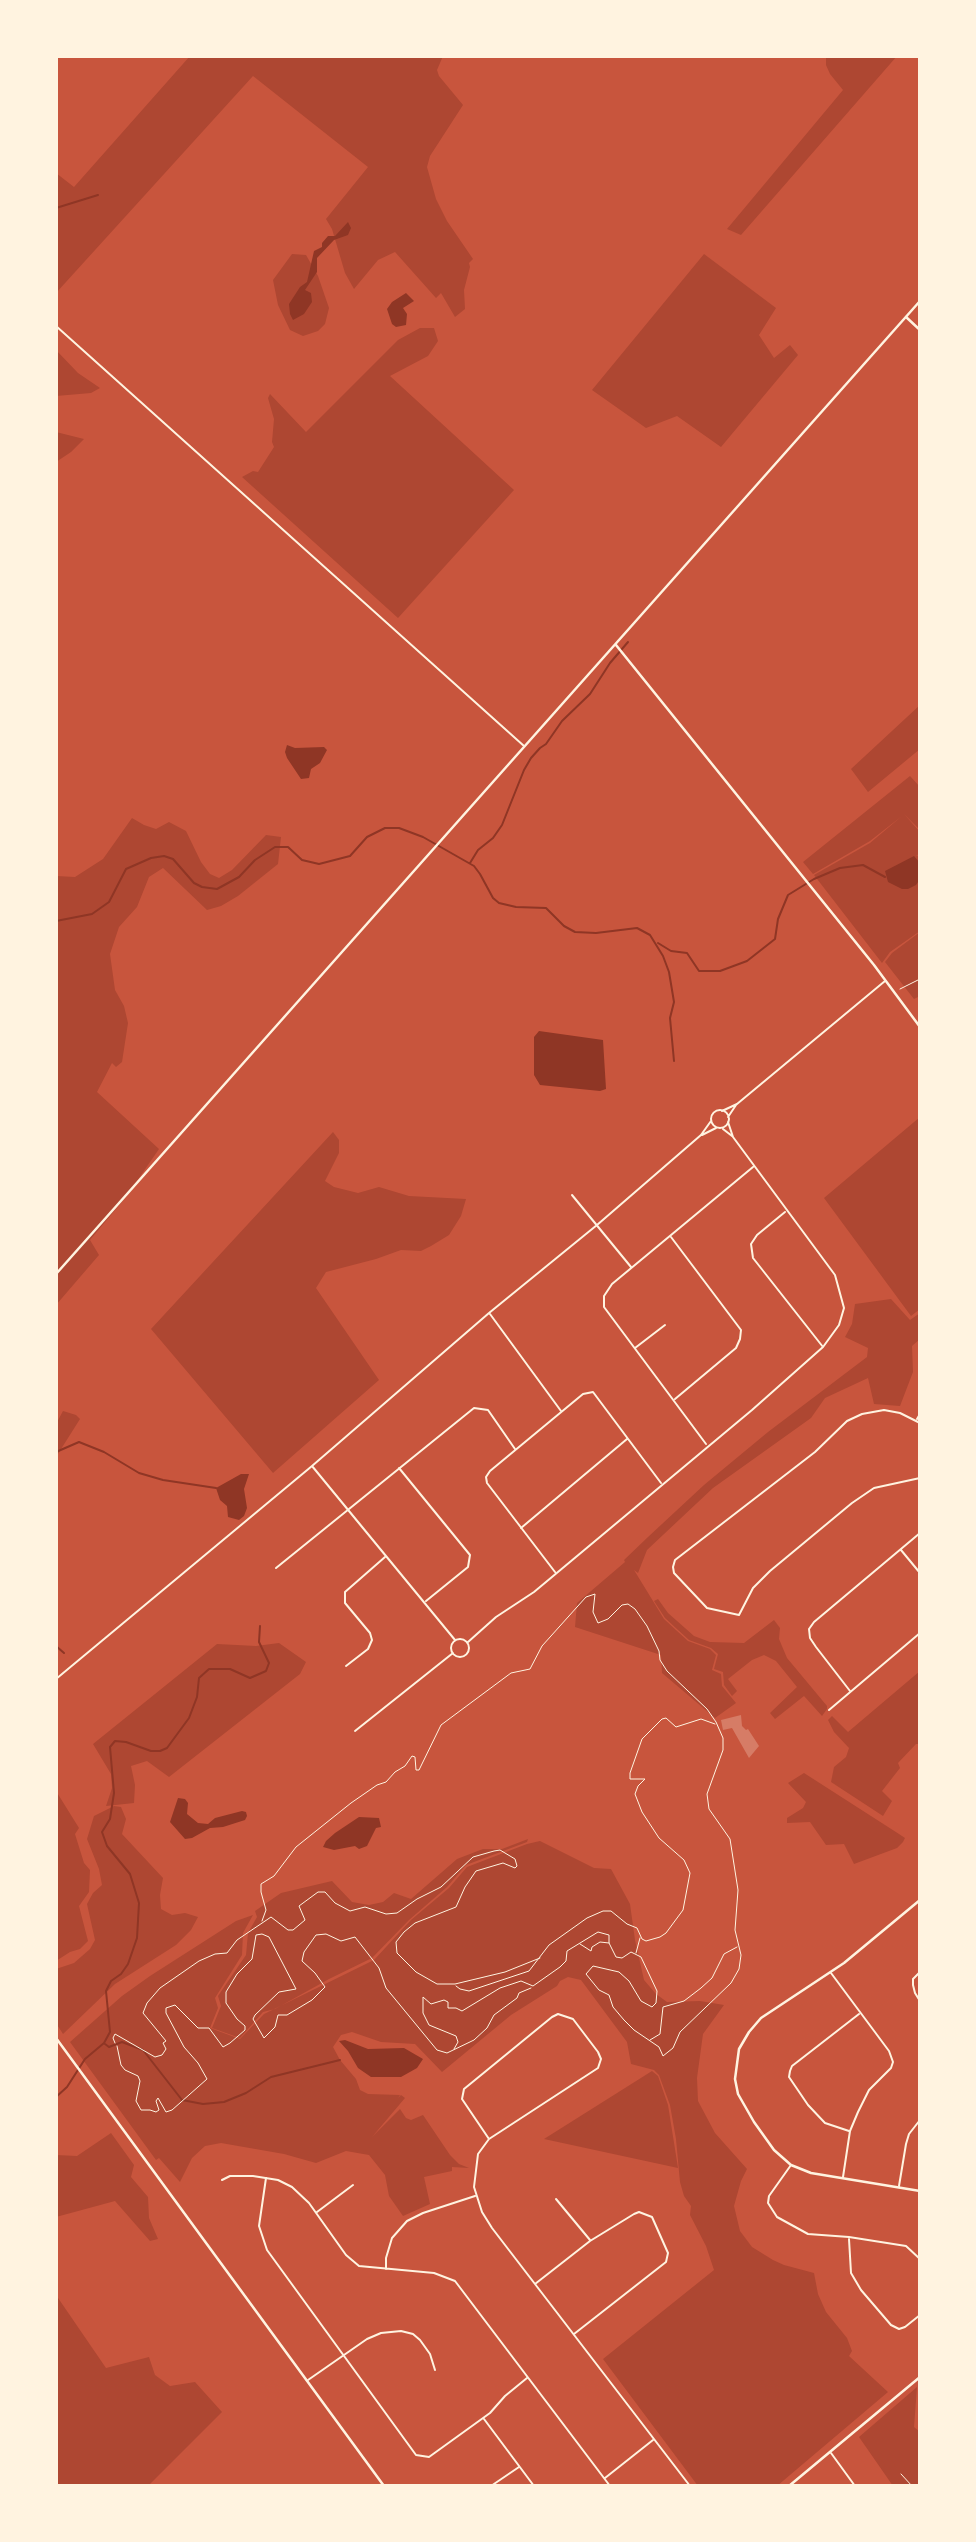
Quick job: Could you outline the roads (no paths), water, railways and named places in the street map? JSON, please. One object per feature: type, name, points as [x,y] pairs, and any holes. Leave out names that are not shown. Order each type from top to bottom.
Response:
[{"type":"main road","points":[[56,1273],[920,301]]},
{"type":"main road","points":[[906,317],[920,330]]},
{"type":"main road","points":[[616,645],[886,980],[920,1027]]},
{"type":"main road","points":[[920,1900],[831,1972],[761,2018],[744,2040],[735,2065],[737,2094],[744,2107],[774,2150],[791,2165],[811,2174],[920,2190]]},
{"type":"main road","points":[[56,2038],[384,2486]]},
{"type":"main road","points":[[789,2486],[920,2377]]},
{"type":"street","points":[[56,326],[525,746]]},
{"type":"street","points":[[56,1679],[597,1225],[701,1135],[714,1112],[737,1104],[886,980]]},
{"type":"street","points":[[733,1137],[728,1117],[737,1104]]},
{"type":"street","points":[[722,1111],[728,1117]]},
{"type":"street","points":[[711,1121],[717,1128]]},
{"type":"street","points":[[721,1128],[728,1122]]},
{"type":"street","points":[[468,1642],[496,1617],[534,1592],[823,1348],[839,1325],[844,1308],[835,1275],[733,1137],[721,1128],[701,1135]]},
{"type":"street","points":[[707,1445],[604,1307],[603,1302],[607,1291],[632,1268],[754,1166]]},
{"type":"street","points":[[572,1195],[632,1268]]},
{"type":"street","points":[[786,1212],[757,1235],[751,1244],[753,1258],[823,1348]]},
{"type":"street","points":[[670,1236],[741,1330],[736,1348],[674,1400]]},
{"type":"street","points":[[489,1313],[562,1412]]},
{"type":"street","points":[[634,1348],[664,1325]]},
{"type":"street","points":[[556,1573],[487,1483],[486,1477],[490,1471],[583,1394],[593,1392],[662,1483]]},
{"type":"street","points":[[276,1568],[474,1408],[488,1410],[516,1450]]},
{"type":"street","points":[[920,1423],[900,1413],[884,1410],[862,1414],[847,1421],[815,1452],[675,1560],[674,1573],[708,1608],[739,1615],[753,1588],[769,1571],[852,1503],[874,1488],[920,1479]]},
{"type":"street","points":[[916,1420],[920,1414]]},
{"type":"street","points":[[521,1528],[627,1438]]},
{"type":"street","points":[[312,1465],[455,1640]]},
{"type":"street","points":[[399,1468],[470,1555],[470,1563],[465,1570],[425,1601]]},
{"type":"street","points":[[850,1691],[810,1638],[809,1629],[920,1533]]},
{"type":"street","points":[[901,1549],[920,1573]]},
{"type":"street","points":[[346,1666],[368,1649],[373,1640],[346,1605],[345,1592],[386,1555]]},
{"type":"street","points":[[829,1710],[920,1633]]},
{"type":"street","points":[[455,1640],[463,1639],[468,1642]]},
{"type":"street","points":[[453,1653],[452,1645],[455,1640]]},
{"type":"street","points":[[453,1653],[458,1656],[466,1655],[468,1642]]},
{"type":"street","points":[[355,1731],[453,1653]]},
{"type":"street","points":[[831,1972],[889,2051],[893,2062],[891,2068],[869,2090],[850,2131],[843,2177]]},
{"type":"street","points":[[920,1972],[913,1979],[915,1993],[920,2001]]},
{"type":"street","points":[[850,2131],[825,2123],[808,2105],[789,2077],[789,2071],[860,2013]]},
{"type":"street","points":[[489,2139],[462,2099],[464,2089],[552,2017],[558,2014],[573,2019],[601,2059],[597,2068],[489,2139],[478,2154],[474,2187],[476,2196],[492,2228],[690,2486]]},
{"type":"street","points":[[899,2187],[909,2134],[920,2120]]},
{"type":"street","points":[[791,2165],[769,2196],[768,2203],[771,2210],[786,2223],[808,2234],[906,2246],[920,2259]]},
{"type":"street","points":[[222,2179],[230,2176],[266,2178],[292,2187],[316,2213],[346,2255],[359,2266],[434,2273],[455,2281],[610,2486]]},
{"type":"street","points":[[266,2178],[260,2214],[261,2237],[267,2250],[416,2455],[429,2457],[484,2418],[528,2377]]},
{"type":"street","points":[[316,2213],[353,2185]]},
{"type":"street","points":[[386,2270],[386,2258],[392,2238],[407,2221],[476,2196]]},
{"type":"street","points":[[556,2199],[590,2241]]},
{"type":"street","points":[[534,2284],[590,2241],[639,2212],[652,2217],[668,2253],[666,2262],[573,2335]]},
{"type":"street","points":[[849,2237],[850,2273],[891,2325],[899,2329],[905,2328],[920,2315]]},
{"type":"street","points":[[307,2381],[367,2339],[381,2333],[401,2331],[413,2334],[419,2340],[430,2354],[435,2370]]},
{"type":"street","points":[[484,2418],[534,2486]]},
{"type":"street","points":[[604,2479],[654,2440]]},
{"type":"street","points":[[830,2452],[855,2486]]},
{"type":"street","points":[[491,2486],[520,2466]]},
{"type":"waterway","points":[[56,208],[98,195]]},
{"type":"waterway","points":[[470,863],[478,850],[493,838],[502,825],[531,758],[546,744],[562,721],[590,694],[610,663],[628,642]]},
{"type":"waterway","points":[[56,921],[92,914],[109,902],[126,869],[151,858],[164,856],[173,859],[194,883],[217,889],[239,877],[255,860],[275,847],[288,847],[302,860],[319,864],[350,856],[367,837],[385,828],[399,828],[423,837],[474,866],[493,898],[499,903],[516,907],[546,908],[564,926],[575,932],[596,933],[637,928],[650,935],[669,972],[674,1002],[670,1018],[674,1061]]},
{"type":"waterway","points":[[658,943],[671,951],[687,953],[699,971],[720,971],[747,961],[775,939],[778,919],[788,895],[814,879],[840,868],[863,865],[885,877]]},
{"type":"waterway","points":[[56,1452],[79,1442],[104,1452],[139,1473],[163,1480],[216,1488]]},
{"type":"waterway","points":[[56,2097],[67,2087],[85,2059],[104,2043],[110,2032],[106,1991],[111,1981],[121,1974],[128,1964],[137,1938],[139,1903],[130,1874],[107,1846],[102,1832],[110,1819],[114,1793],[110,1747],[115,1741],[151,1751],[167,1748],[189,1718],[197,1697],[199,1678],[209,1669],[230,1669],[250,1678],[266,1671],[269,1663],[259,1642],[260,1626]]},
{"type":"waterway","points":[[56,1646],[64,1653]]},
{"type":"waterway","points":[[105,2044],[109,2047],[122,2042],[143,2050],[182,2100],[203,2104],[224,2102],[246,2093],[271,2077],[340,2060]]}]
